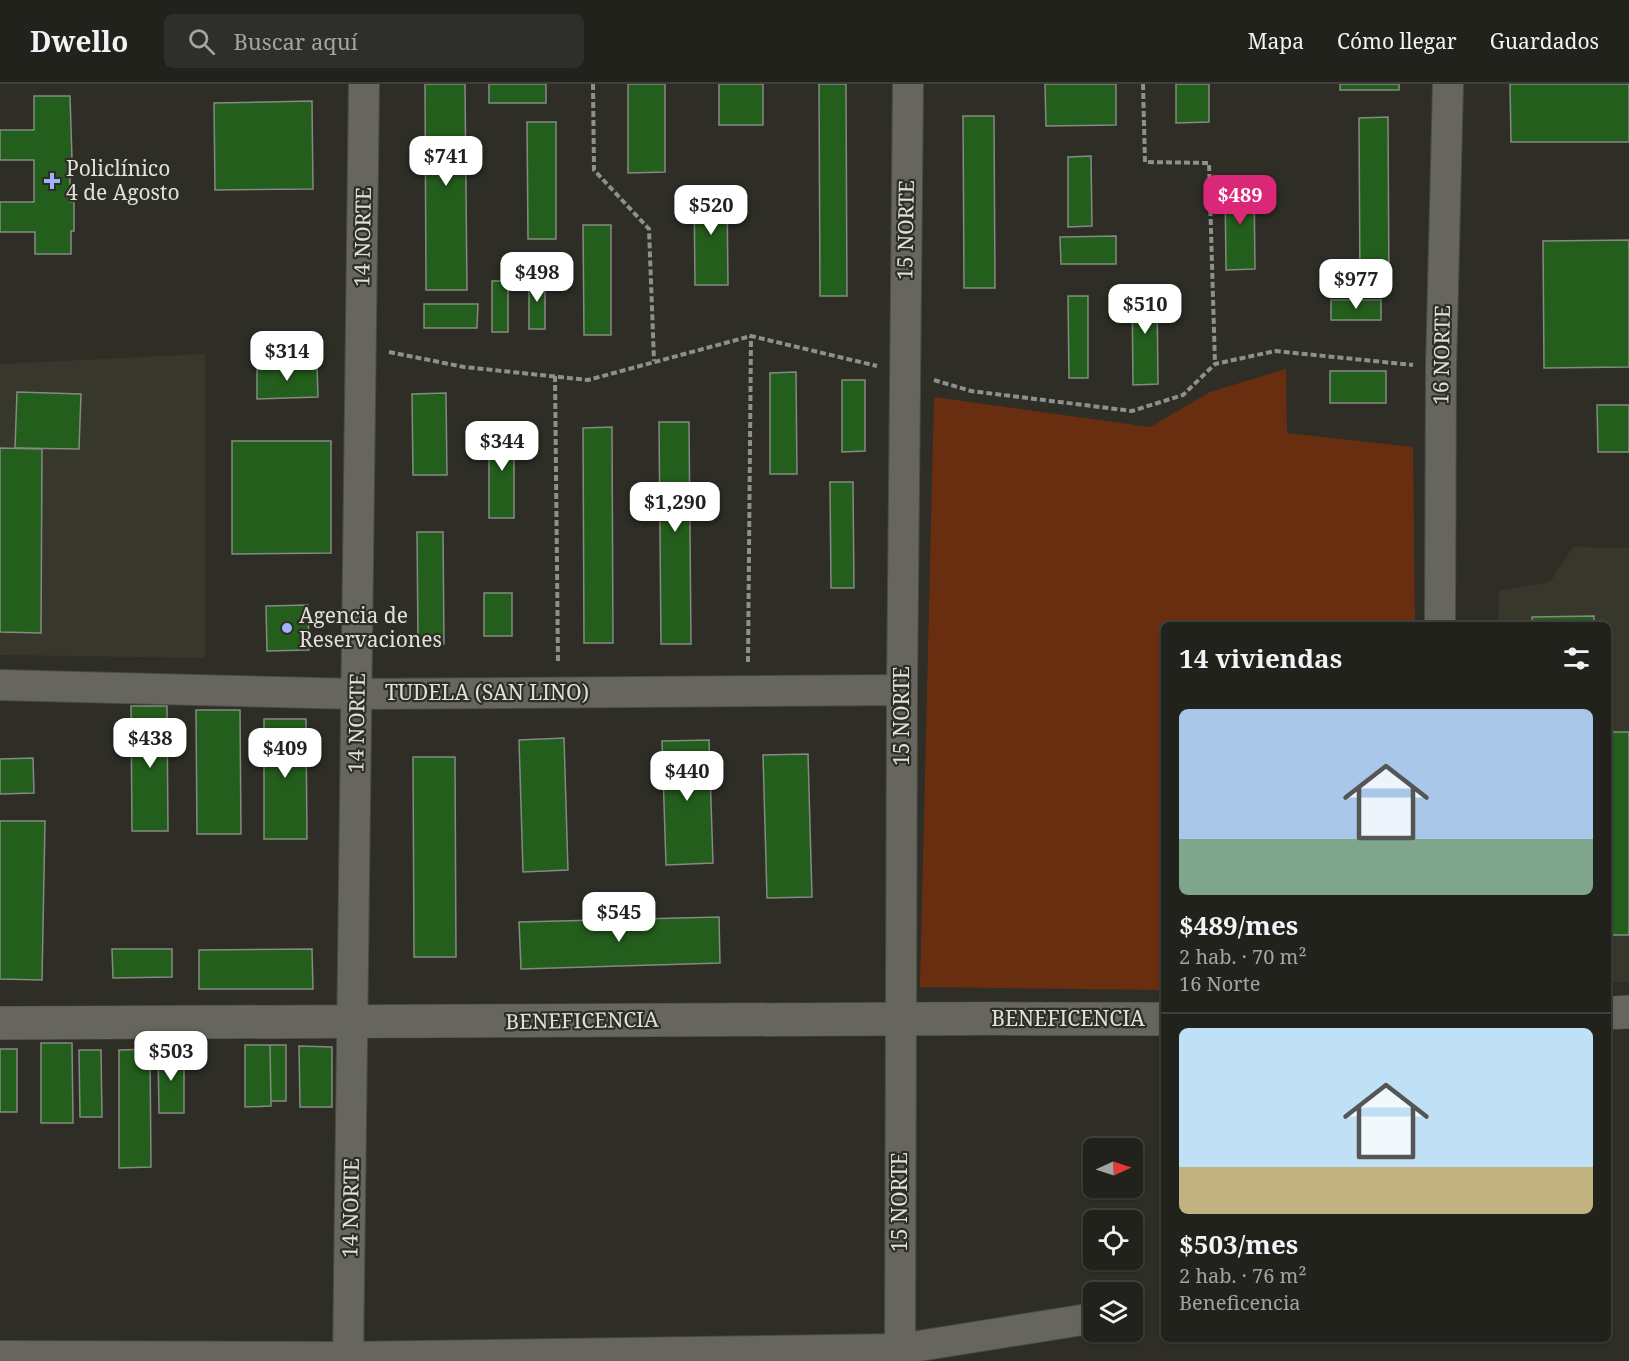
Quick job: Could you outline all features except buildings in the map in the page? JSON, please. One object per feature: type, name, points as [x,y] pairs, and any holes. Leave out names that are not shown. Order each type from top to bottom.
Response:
[{"type":"main road","points":[[1611,1013],[1629,1012]]},
{"type":"main road","name":"BENEFICENCIA","points":[[0,1023],[354,1023],[900,1018],[1161,1019]]},
{"type":"street","name":"14 NORTE","points":[[348,1359],[364,84]]},
{"type":"street","name":"15 NORTE","points":[[900,1349],[902,690],[908,84]]},
{"type":"street","name":"16 NORTE","points":[[1440,622],[1441,368],[1448,84]]},
{"type":"street","name":"TUDELA (SAN LINO)","points":[[0,685],[357,694],[902,690]]},
{"type":"street","points":[[0,1356],[348,1359],[900,1349],[1083,1320]]},
{"type":"path","points":[[592,84],[594,170],[649,229],[654,362]]},
{"type":"path","points":[[1143,84],[1145,162],[1209,163],[1215,364]]},
{"type":"path","points":[[748,691],[751,336]]},
{"type":"path","points":[[555,376],[558,692]]},
{"type":"shaded area","points":[[205,354],[205,658],[0,655],[0,364]]},
{"type":"shaded area","points":[[1286,369],[1287,433],[1413,447],[1415,622],[1161,622],[1161,990],[920,987],[934,397],[1150,427],[1210,392]]},
{"type":"shaded area","points":[[1573,547],[1629,548],[1629,982],[1611,982],[1611,622],[1498,622],[1499,591],[1550,582]]},
{"type":"place","name":"Policlínico 4 de Agosto","points":[[52,181]]},
{"type":"place","name":"Agencia de Reservaciones","points":[[287,628]]}]
